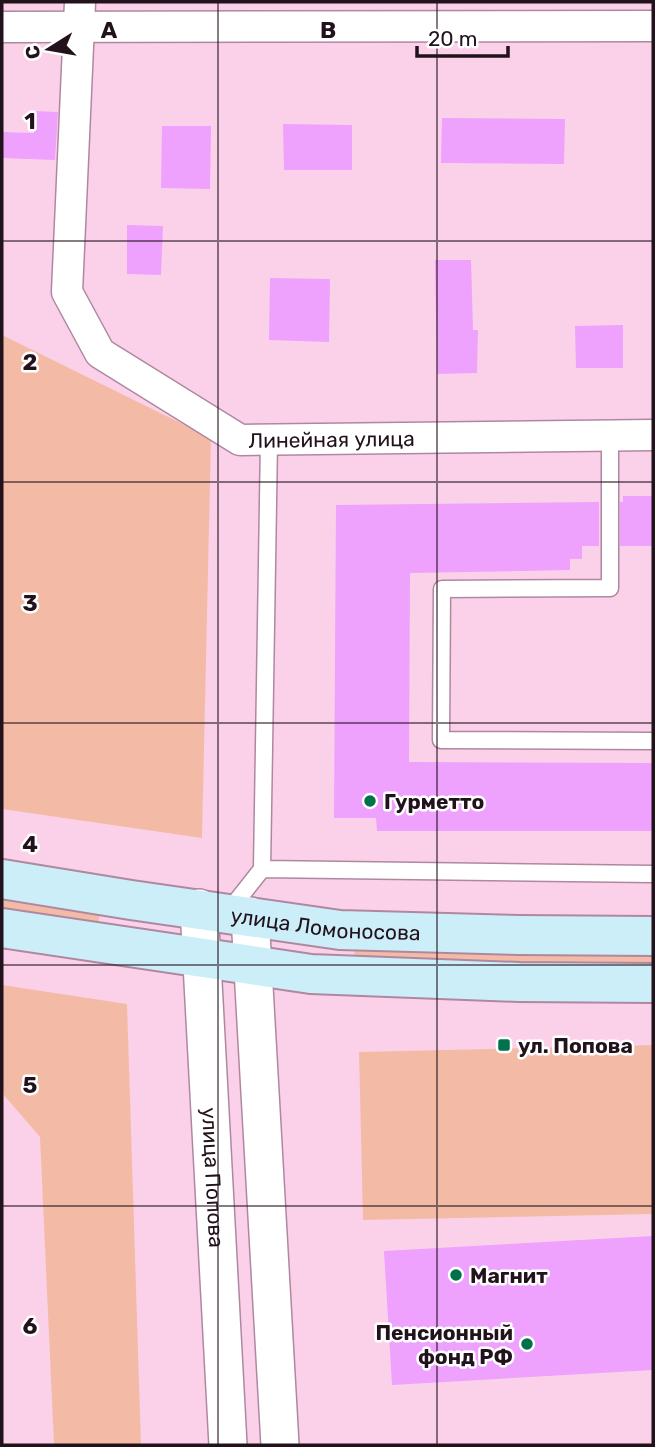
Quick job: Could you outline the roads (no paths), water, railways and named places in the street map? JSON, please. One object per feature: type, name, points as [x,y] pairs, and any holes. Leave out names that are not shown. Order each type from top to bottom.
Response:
[{"type":"main road","name":"улица Ломоносова","points":[[2,878],[131,900],[340,930],[653,936]]},
{"type":"main road","points":[[2,928],[202,959],[338,976],[653,983]]},
{"type":"street","points":[[2,27],[79,15],[653,26]]},
{"type":"street","name":"Линейная улица","points":[[79,15],[67,292],[100,353],[240,440],[653,435]]},
{"type":"street","points":[[226,912],[254,966],[280,1445]]},
{"type":"street","name":"улица Попова","points":[[226,912],[202,959],[228,1445]]},
{"type":"lane","points":[[610,436],[610,588],[442,589],[441,740],[653,741]]},
{"type":"lane","points":[[226,912],[262,869],[270,441]]},
{"type":"lane","points":[[262,869],[653,874]]},
{"type":"place","name":"Гурметто","points":[[370,801]]},
{"type":"place","name":"ул. Попова","points":[[504,1045]]},
{"type":"place","name":"Магнит","points":[[456,1275]]},
{"type":"place","name":"Пенсионный фонд РФ","points":[[527,1344]]}]
